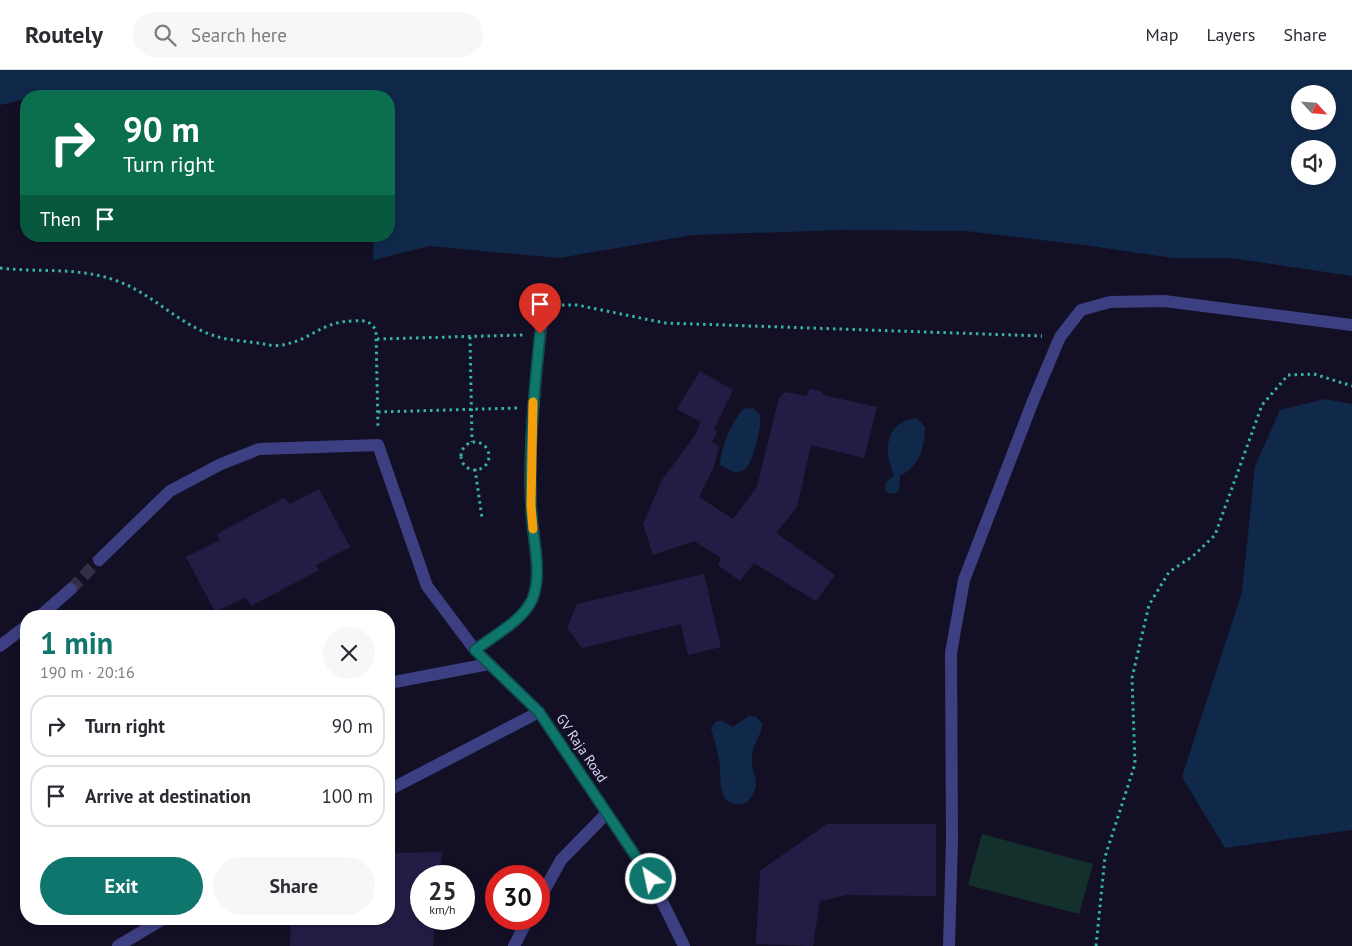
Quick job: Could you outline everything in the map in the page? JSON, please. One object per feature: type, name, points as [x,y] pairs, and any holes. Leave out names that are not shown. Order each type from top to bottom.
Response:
[{"type":"street","points":[[949,946],[952,840],[951,653],[964,580],[1033,401],[1060,337],[1081,310],[1110,302],[1164,302],[1352,325]]},
{"type":"street","points":[[475,650],[516,619],[531,602],[537,584],[531,506],[533,406],[542,316]]},
{"type":"street","points":[[99,560],[170,491],[221,464],[260,449],[378,445]]},
{"type":"street","name":"GV Raja Road","points":[[378,445],[427,586],[475,650],[539,712],[651,879],[684,946]]},
{"type":"street","points":[[47,610],[71,589]]},
{"type":"street","points":[[0,646],[20,631]]},
{"type":"street","points":[[395,681],[489,664]]},
{"type":"street","points":[[395,787],[539,712]]},
{"type":"street","points":[[550,880],[561,860],[607,813]]},
{"type":"street","points":[[118,946],[153,925]]},
{"type":"street","points":[[514,946],[522,930]]},
{"type":"path","points":[[0,268],[47,271],[79,270],[98,274],[144,294],[182,320],[213,336],[271,345],[287,344],[337,321],[365,320],[373,325],[377,339],[378,445]]},
{"type":"path","points":[[542,316],[559,305],[577,306],[665,323],[1060,337]]},
{"type":"path","points":[[377,339],[525,335]]},
{"type":"path","points":[[470,337],[472,442]]},
{"type":"path","points":[[1096,946],[1105,857],[1134,764],[1132,678],[1149,605],[1169,572],[1193,556],[1215,535],[1262,405],[1288,374],[1314,374],[1352,386]]},
{"type":"path","points":[[378,412],[517,408],[519,398]]},
{"type":"path","points":[[472,442],[484,446],[488,454],[486,463],[476,469],[467,467],[461,456],[464,447],[472,442]]},
{"type":"path","points":[[476,469],[482,518]]},
{"type":"green space","points":[[982,834],[1093,864],[1079,914],[968,885]]},
{"type":"water","points":[[0,70],[1352,70],[1352,276],[1231,258],[1173,258],[966,231],[841,230],[692,235],[559,258],[429,246],[373,260],[374,242],[395,242],[395,90],[20,90],[20,100],[0,105]]},
{"type":"water","points":[[1325,399],[1352,404],[1352,830],[1225,848],[1182,777],[1242,592],[1255,466],[1280,410]]},
{"type":"water","points":[[745,408],[754,409],[760,415],[759,433],[747,467],[735,473],[720,465],[721,458],[732,426]]},
{"type":"water","points":[[917,418],[925,427],[920,456],[907,472],[900,476],[899,490],[894,494],[888,493],[885,489],[886,483],[894,475],[888,456],[889,439],[898,425]]},
{"type":"water","points":[[749,716],[755,716],[762,723],[761,731],[752,754],[756,784],[752,796],[746,803],[737,804],[730,802],[723,794],[719,757],[711,728],[717,721],[722,721],[733,727]]},
{"type":"building","points":[[700,371],[733,390],[714,429],[717,432],[712,442],[719,446],[714,467],[699,497],[733,519],[757,487],[779,398],[785,392],[806,396],[810,389],[821,391],[823,395],[877,407],[864,458],[811,445],[797,507],[776,533],[835,575],[816,601],[754,563],[740,581],[718,565],[721,558],[694,541],[653,555],[643,524],[662,480],[694,437],[701,422],[677,409]]},
{"type":"building","points":[[319,489],[350,547],[316,565],[319,570],[251,606],[246,597],[219,610],[214,610],[186,557],[220,540],[217,534],[284,498],[290,504]]},
{"type":"building","points":[[704,574],[721,647],[688,655],[681,624],[582,648],[567,628],[577,604]]},
{"type":"building","points":[[827,824],[936,824],[936,896],[847,895],[820,901],[813,946],[756,944],[760,871]]},
{"type":"building","points":[[442,852],[440,865],[410,865],[410,930],[434,930],[433,946],[290,946],[291,925],[395,925],[395,853]]},
{"type":"tunnel","points":[[71,589],[99,560]]},
{"type":"slow traffic","points":[[533,402],[531,506],[533,529]]},
{"type":"route","points":[[540,334],[533,406],[531,506],[537,584],[531,602],[516,619],[475,650],[539,712],[651,879]]}]
